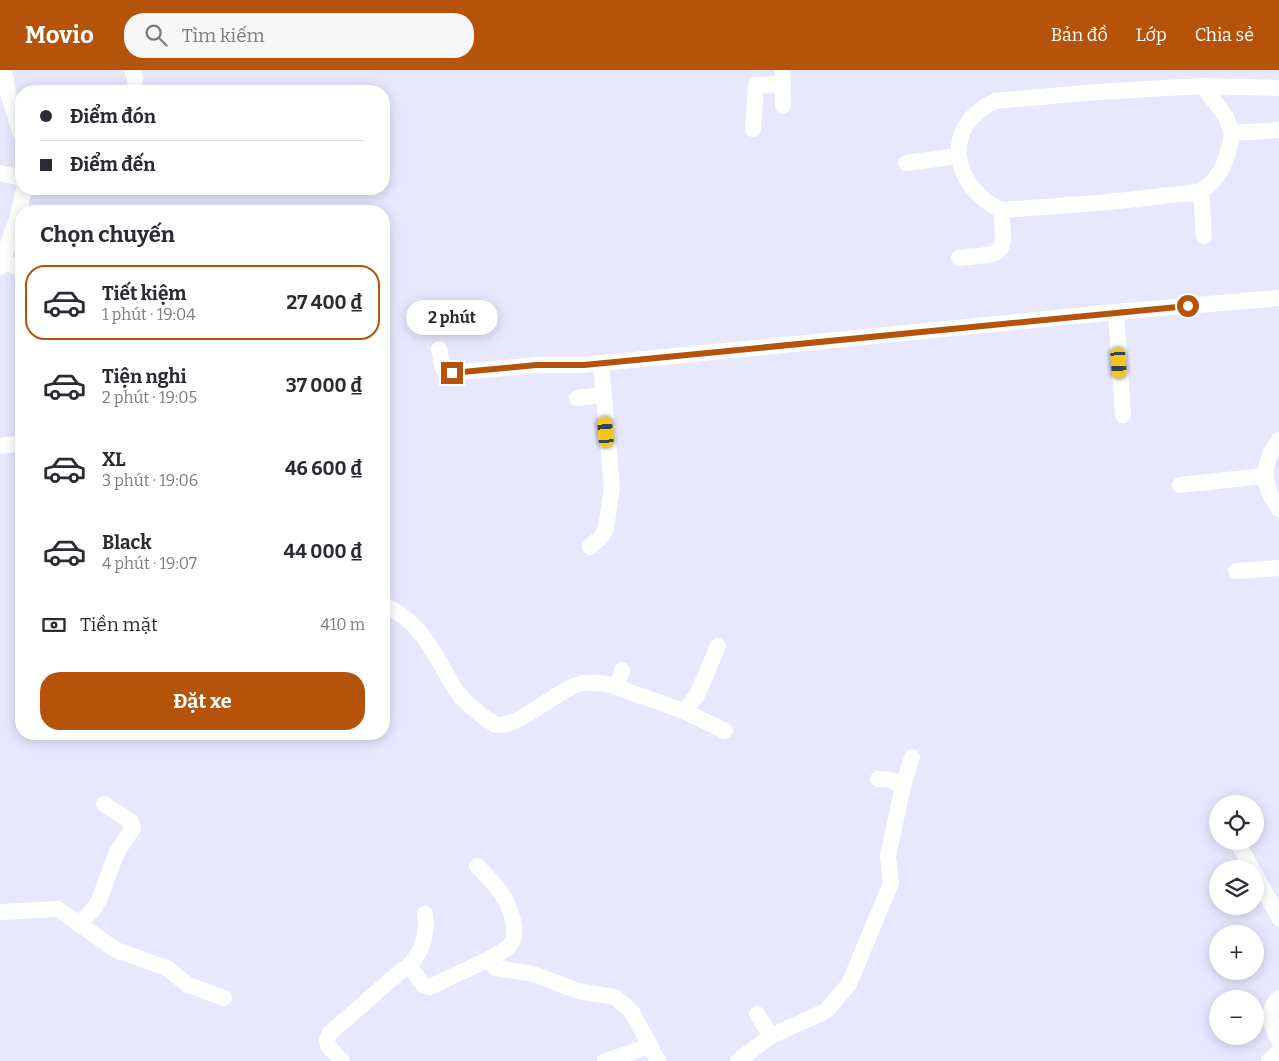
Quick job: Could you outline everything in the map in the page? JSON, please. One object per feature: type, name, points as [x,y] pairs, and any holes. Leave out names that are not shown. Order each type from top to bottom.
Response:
[{"type":"street","points":[[4,70],[8,93],[15,115]]},
{"type":"street","points":[[132,70],[135,78],[134,85]]},
{"type":"street","points":[[753,129],[756,85],[783,77],[783,106]]},
{"type":"street","points":[[1203,86],[1226,117],[1232,133],[1230,150],[1222,168],[1213,182],[1201,191],[1122,202],[1001,210],[988,203],[972,186],[962,171],[958,156],[959,140],[968,122],[980,108],[994,101],[1096,92],[1203,86],[1279,88]]},
{"type":"street","points":[[1232,133],[1279,130]]},
{"type":"street","points":[[906,163],[958,156]]},
{"type":"street","points":[[0,173],[15,177]]},
{"type":"street","points":[[1201,191],[1204,236]]},
{"type":"street","points":[[959,258],[996,254],[1002,249],[1004,242],[1001,210]]},
{"type":"street","points":[[15,220],[2,265],[15,267]]},
{"type":"street","points":[[439,349],[443,369],[452,373],[536,365],[601,363],[1116,312],[1279,298]]},
{"type":"street","points":[[1116,312],[1123,415]]},
{"type":"street","points":[[590,547],[602,536],[606,528],[611,494],[601,363]]},
{"type":"street","points":[[577,398],[603,395]]},
{"type":"street","points":[[1279,440],[1267,460],[1264,476],[1271,499],[1279,509]]},
{"type":"street","points":[[0,446],[15,444]]},
{"type":"street","points":[[1180,485],[1264,476]]},
{"type":"street","points":[[1236,571],[1279,568]]},
{"type":"street","points":[[390,609],[407,619],[423,634],[455,688],[467,702],[496,725],[511,722],[563,692],[584,683],[607,684],[617,687],[684,711],[725,731]]},
{"type":"street","points":[[684,711],[697,695],[718,646]]},
{"type":"street","points":[[617,687],[622,670]]},
{"type":"street","points":[[738,1061],[771,1036],[826,1011],[849,984],[891,882],[888,856],[903,786],[912,757]]},
{"type":"street","points":[[878,779],[891,780],[903,786]]},
{"type":"street","points":[[78,924],[93,910],[99,900],[118,852],[132,828],[131,822],[104,804]]},
{"type":"street","points":[[409,966],[423,985],[430,987],[487,960],[509,946],[513,941],[512,915],[501,891],[477,866]]},
{"type":"street","points":[[1264,890],[1279,918]]},
{"type":"street","points":[[0,912],[55,908],[116,950],[167,968],[188,985],[224,998]]},
{"type":"street","points":[[342,1061],[328,1046],[327,1040],[330,1033],[409,966],[419,953],[425,934],[425,914]]},
{"type":"street","points":[[487,960],[496,968],[533,974],[578,991],[615,997],[632,1012],[646,1034],[658,1061]]},
{"type":"street","points":[[1279,998],[1272,1005],[1270,1020],[1279,1041]]},
{"type":"street","points":[[757,1014],[771,1036]]},
{"type":"street","points":[[605,1061],[650,1046]]},
{"type":"street","points":[[1269,1061],[1279,1052]]},
{"type":"route","points":[[452,373],[552,364],[584,365],[1188,306]]}]
